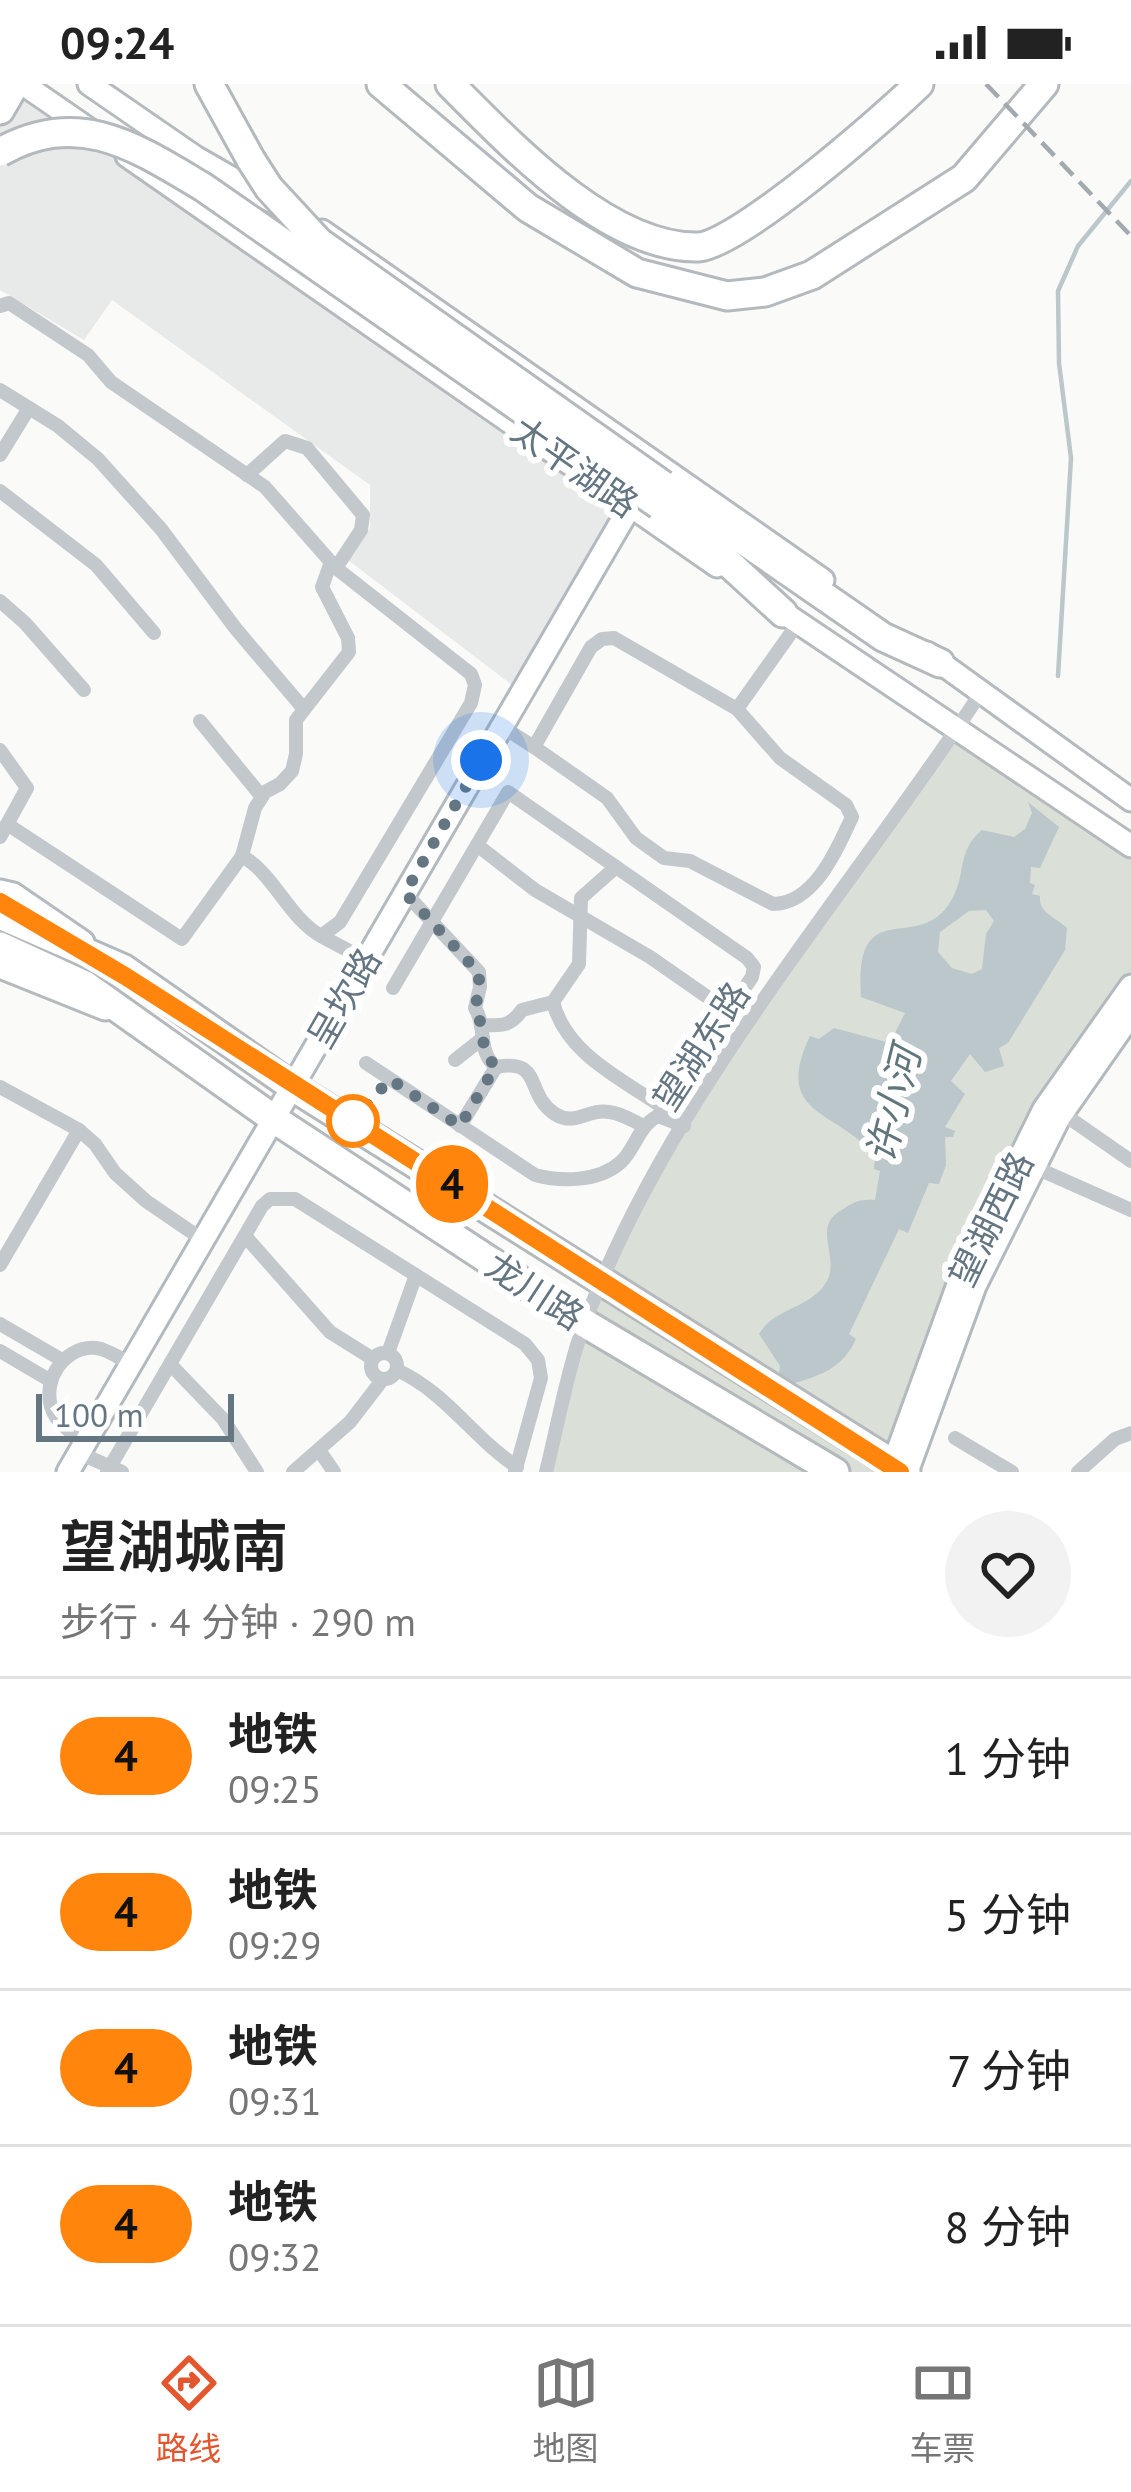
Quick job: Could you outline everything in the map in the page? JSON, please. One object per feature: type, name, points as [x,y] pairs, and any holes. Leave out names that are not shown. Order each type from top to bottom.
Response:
[{"type":"highway","points":[[0,110],[19,84]]},
{"type":"highway","points":[[209,84],[268,188],[320,242],[665,498],[685,523],[790,618]]},
{"type":"highway","points":[[381,84],[528,208],[637,273],[727,296],[765,292],[812,275],[964,178],[1044,84]]},
{"type":"highway","points":[[426,84],[596,248]]},
{"type":"highway","points":[[450,84],[522,157],[577,200],[650,239],[701,247],[737,231],[893,110],[919,84]]},
{"type":"highway","points":[[0,152],[28,136],[50,132],[102,135],[131,145],[203,187],[665,498],[883,637],[940,663]]},
{"type":"highway","name":"龙川路","points":[[0,915],[124,970],[292,1087],[899,1470]]},
{"type":"highway","name":"龙川路","points":[[0,946],[85,985],[274,1119],[586,1324],[835,1472]]},
{"type":"main road","name":"太平湖路","points":[[19,84],[790,618],[1131,846]]},
{"type":"main road","name":"太平湖路","points":[[88,84],[195,157],[350,247],[1131,800]]},
{"type":"main road","name":"呈坎路","points":[[77,1456],[629,505],[659,463]]},
{"type":"main road","points":[[0,891],[13,894],[124,970]]},
{"type":"main road","points":[[0,967],[125,1017]]},
{"type":"main road","name":"望湖西路","points":[[899,1470],[960,1279],[1034,1131],[1131,986]]},
{"type":"main road","name":"望湖西路","points":[[899,1470],[975,1286],[1034,1167],[1062,1113],[1131,1015]]},
{"type":"street","points":[[0,307],[9,303],[31,315],[88,355],[110,382],[265,487],[334,565],[471,674],[475,685],[471,703],[340,922],[321,936]]},
{"type":"street","points":[[0,390],[98,459],[161,529],[303,708]]},
{"type":"street","points":[[0,455],[28,408]]},
{"type":"street","points":[[0,750],[27,788],[4,830],[182,939],[242,856],[262,797],[292,771],[296,719],[349,652],[348,638],[322,587],[361,530],[363,515],[337,479],[295,442],[273,448],[247,475]]},
{"type":"street","points":[[0,491],[96,565],[154,633]]},
{"type":"street","points":[[0,601],[84,690]]},
{"type":"street","points":[[737,709],[790,618]]},
{"type":"street","points":[[501,726],[607,797],[637,838],[664,858],[690,861],[773,904],[807,893],[852,817],[846,806],[759,739],[737,709],[614,638],[591,646],[534,747]]},
{"type":"street","name":"望湖东路","points":[[546,1472],[586,1324],[624,1234],[684,1126],[982,691]]},
{"type":"street","points":[[200,721],[262,797]]},
{"type":"street","points":[[366,1063],[535,1175],[560,1181],[600,1173],[620,1162],[655,1117],[729,1012],[754,967],[508,792],[394,988]]},
{"type":"street","points":[[477,845],[536,890],[729,1012]]},
{"type":"street","points":[[242,856],[269,881],[300,923],[366,961]]},
{"type":"street","points":[[455,1060],[483,1031],[514,1022],[522,1010],[553,1002],[579,964],[581,898],[616,867]]},
{"type":"street","points":[[405,893],[478,972],[475,1008],[487,1057],[496,1066],[524,1067],[538,1098],[560,1117],[573,1120],[592,1112],[612,1112],[684,1126]]},
{"type":"street","points":[[553,1002],[558,1024],[574,1043],[655,1117]]},
{"type":"street","points":[[460,1126],[496,1066]]},
{"type":"street","points":[[0,1087],[79,1130],[146,1201],[203,1240]]},
{"type":"street","points":[[1062,1113],[1131,1161]]},
{"type":"street","points":[[0,1265],[79,1130]]},
{"type":"street","points":[[1034,1167],[1131,1210]]},
{"type":"street","points":[[131,1364],[98,1347],[76,1350],[62,1360],[51,1381],[50,1400],[77,1456],[113,1470],[245,1236],[270,1199],[295,1199],[416,1275],[525,1344],[538,1360],[541,1378],[516,1469],[442,1396],[372,1371],[416,1275]]},
{"type":"street","points":[[245,1236],[330,1332],[395,1358],[390,1375],[350,1422],[293,1472]]},
{"type":"street","points":[[0,1324],[62,1360]]},
{"type":"street","points":[[0,1351],[51,1381]]},
{"type":"street","points":[[170,1364],[223,1419],[257,1472]]},
{"type":"street","points":[[1078,1472],[1115,1438],[1131,1432]]},
{"type":"street","points":[[956,1438],[1012,1472]]},
{"type":"street","points":[[320,1450],[334,1472]]},
{"type":"shaded area","points":[[15,84],[630,505],[521,692],[348,560],[370,528],[370,485],[112,300],[84,340],[0,290],[0,110]]},
{"type":"shaded area","points":[[956,731],[1131,846],[1131,986],[890,1472],[546,1472],[579,1340],[624,1234],[691,1113]]},
{"type":"water","points":[[1028,802],[1059,827],[1040,868],[1031,867],[1030,883],[1045,911],[1067,928],[1065,950],[1008,1043],[999,1048],[1004,1066],[985,1072],[970,1054],[951,1081],[965,1094],[945,1127],[955,1131],[953,1137],[945,1137],[946,1165],[939,1184],[929,1183],[908,1233],[899,1229],[849,1334],[856,1339],[850,1349],[830,1369],[792,1384],[779,1374],[780,1366],[759,1334],[827,1281],[831,1262],[828,1226],[853,1203],[875,1200],[880,1171],[874,1169],[875,1157],[861,1141],[804,1098],[800,1063],[810,1036],[819,1039],[834,1028],[890,1043],[905,1013],[861,997],[868,944],[878,934],[939,916],[957,889],[974,838],[982,830],[1014,837],[1025,829],[1032,813]],"holes":[[[986,910],[994,921],[986,934],[982,969],[972,974],[952,968],[938,952],[940,932],[969,911]]]},
{"type":"waterway","name":"许小河","points":[[1058,676],[1071,458],[1059,363],[1058,291],[1078,246],[1131,181]]},
{"type":"railway","points":[[986,84],[1131,236]]},
{"type":"metro line","name":"4","points":[[0,902],[125,976],[900,1472]]},
{"type":"route","points":[[353,1121],[390,1079],[460,1126],[496,1066],[487,1057],[484,1025],[475,1008],[478,972],[405,893],[481,760]]}]
